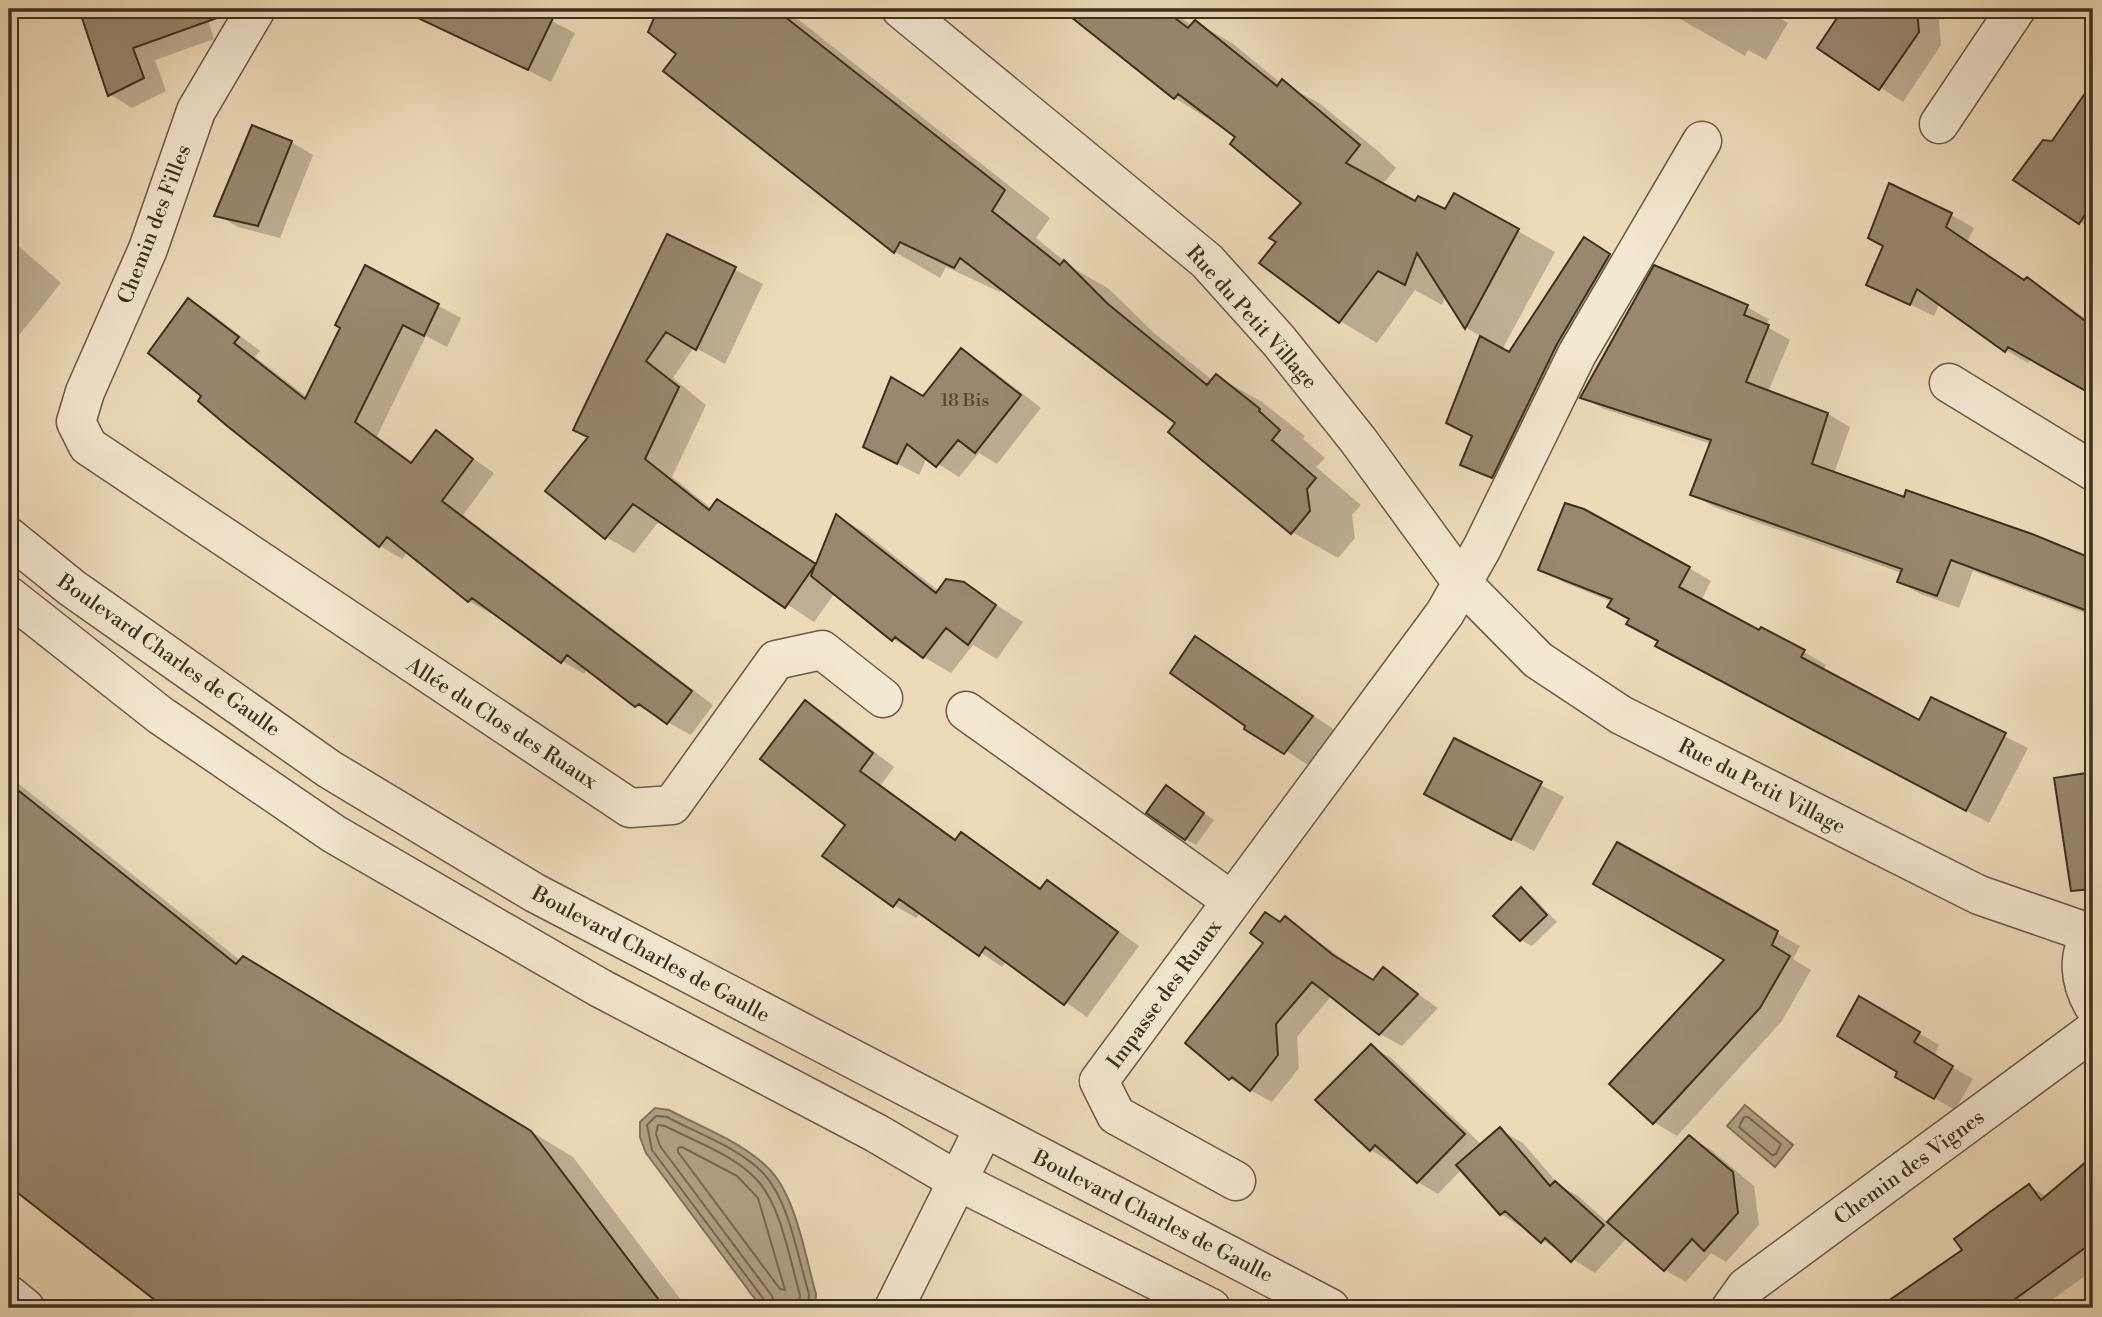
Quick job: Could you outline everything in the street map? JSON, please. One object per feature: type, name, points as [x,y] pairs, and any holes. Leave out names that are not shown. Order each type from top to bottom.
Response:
[{"type":"street","name":"Chemin des Filles","points":[[88,446],[76,422],[85,392],[148,249],[196,111],[256,9]]},
{"type":"street","name":"Rue du Petit Village","points":[[901,9],[1207,261],[1303,370],[1463,584],[1538,660],[1621,715],[1979,895],[2093,933]]},
{"type":"street","points":[[1939,124],[2016,9]]},
{"type":"street","points":[[1463,584],[1577,354],[1702,141]]},
{"type":"street","points":[[1949,383],[2093,471]]},
{"type":"street","name":"Allée du Clos des Ruaux","points":[[88,446],[630,808],[672,805],[776,660],[822,650],[883,698]]},
{"type":"street","name":"Boulevard Charles de Gaulle","points":[[9,537],[72,588],[330,769],[535,893],[1331,1308]]},
{"type":"street","name":"Impasse des Ruaux","points":[[1236,1181],[1116,1115],[1099,1081],[1463,584]]},
{"type":"street","points":[[9,596],[160,715],[334,834],[600,988],[876,1133],[956,1180],[1211,1308]]},
{"type":"street","name":"Impasse des Ruaux","points":[[966,711],[1232,901]]},
{"type":"street","points":[[2093,933],[2087,941],[2081,965],[2085,991],[2093,1005]]},
{"type":"street","name":"Chemin des Vignes","points":[[1731,1308],[1745,1287],[2093,1031]]},
{"type":"street","points":[[894,1308],[984,1128]]},
{"type":"street","points":[[9,1295],[25,1308]]},
{"type":"water","points":[[1745,1105],[1793,1145],[1775,1167],[1727,1126]]},
{"type":"water","points":[[655,1108],[669,1110],[746,1150],[778,1180],[798,1227],[816,1294],[815,1308],[761,1307],[646,1153],[640,1137],[640,1122]]},
{"type":"building","points":[[79,9],[227,9],[228,14],[133,48],[144,78],[108,96]]},
{"type":"building","points":[[399,9],[533,9],[553,18],[528,70]]},
{"type":"building","points":[[658,9],[775,9],[1005,190],[992,211],[1060,265],[1064,260],[1108,304],[1207,385],[1216,374],[1260,409],[1259,411],[1280,430],[1272,440],[1316,478],[1307,489],[1310,511],[1291,534],[1168,432],[1175,423],[960,258],[954,268],[900,242],[894,253],[663,71],[676,54],[648,32]]},
{"type":"building","points":[[1061,9],[1163,9],[1188,28],[1195,20],[1277,86],[1282,79],[1360,145],[1346,163],[1415,201],[1418,196],[1445,209],[1454,193],[1519,229],[1465,329],[1417,253],[1405,285],[1378,271],[1339,323],[1259,263],[1276,242],[1269,238],[1301,203],[1230,144],[1235,137],[1178,94],[1174,99]]},
{"type":"building","points":[[1843,9],[1917,9],[1919,32],[1879,90],[1817,48]]},
{"type":"building","points":[[2093,82],[2093,202],[2079,224],[2013,180],[2043,140],[2052,141]]},
{"type":"building","points":[[252,125],[292,141],[258,226],[214,216]]},
{"type":"building","points":[[1889,183],[1952,213],[1946,227],[2024,280],[2027,277],[2093,327],[2093,395],[2008,347],[2005,352],[1917,289],[1910,305],[1866,285],[1883,246],[1868,238]]},
{"type":"building","points":[[667,234],[736,267],[696,350],[666,332],[646,361],[679,387],[645,459],[709,510],[717,499],[816,564],[836,514],[936,593],[946,579],[964,582],[996,605],[968,645],[946,628],[923,658],[895,637],[892,641],[811,576],[815,565],[785,608],[633,504],[605,539],[545,491],[588,437],[573,430]]},
{"type":"building","points":[[1584,237],[1610,254],[1557,344],[1492,478],[1460,465],[1472,436],[1446,423],[1480,336],[1509,352]]},
{"type":"building","points":[[365,265],[439,304],[424,336],[403,325],[355,422],[411,463],[436,430],[473,459],[442,501],[692,691],[667,724],[639,704],[635,707],[567,655],[561,663],[472,598],[468,602],[387,537],[379,547],[226,425],[198,401],[201,396],[148,353],[188,298],[239,337],[234,343],[305,399],[340,328],[335,325]]},
{"type":"building","points":[[1654,265],[1748,305],[1744,315],[1769,325],[1746,382],[1828,413],[1812,464],[1904,497],[1906,490],[2032,534],[2093,559],[2093,613],[1951,560],[1937,596],[1897,582],[1902,569],[1690,495],[1711,440],[1580,398]]},
{"type":"building","points":[[961,348],[1021,395],[975,453],[958,440],[936,467],[907,444],[897,464],[863,447],[891,377],[923,396]]},
{"type":"building","points":[[1565,503],[1584,509],[1690,567],[1679,587],[1759,630],[1761,627],[1805,650],[1801,657],[1919,720],[1931,697],[2006,733],[1966,811],[1655,646],[1658,641],[1626,624],[1629,619],[1607,607],[1612,599],[1538,570]]},
{"type":"building","points":[[1195,636],[1313,716],[1284,754],[1244,729],[1245,726],[1170,673]]},
{"type":"building","points":[[805,700],[873,753],[860,771],[955,840],[961,832],[1040,889],[1047,880],[1118,932],[1064,1005],[985,947],[979,956],[899,899],[893,907],[822,856],[845,825],[760,759]]},
{"type":"building","points":[[1454,738],[1542,782],[1511,840],[1424,794]]},
{"type":"building","points":[[2093,772],[2093,889],[2071,891],[2054,778]]},
{"type":"building","points":[[9,783],[236,964],[243,956],[531,1131],[665,1308],[165,1308],[9,1186]]},
{"type":"building","points":[[1166,785],[1204,813],[1185,840],[1146,813]]},
{"type":"building","points":[[1617,842],[1778,931],[1772,945],[1790,956],[1760,1008],[1653,1124],[1609,1084],[1724,960],[1593,884]]},
{"type":"building","points":[[1521,887],[1547,915],[1520,941],[1493,916]]},
{"type":"building","points":[[1265,912],[1280,922],[1285,916],[1333,955],[1373,980],[1383,967],[1418,994],[1379,1035],[1312,982],[1276,1024],[1278,1055],[1250,1091],[1232,1077],[1229,1080],[1185,1043],[1263,943],[1250,933]]},
{"type":"building","points":[[1859,996],[1920,1032],[1914,1042],[1953,1066],[1934,1099],[1895,1077],[1897,1072],[1837,1036]]},
{"type":"building","points":[[1371,1044],[1465,1134],[1417,1183],[1375,1145],[1370,1151],[1315,1100]]},
{"type":"building","points":[[1500,1127],[1550,1186],[1555,1181],[1604,1225],[1571,1262],[1545,1238],[1541,1243],[1505,1211],[1500,1215],[1456,1165]]},
{"type":"building","points":[[1689,1135],[1733,1172],[1738,1213],[1704,1251],[1692,1239],[1664,1271],[1607,1222]]},
{"type":"building","points":[[2093,1156],[2093,1242],[2003,1308],[1878,1308],[1962,1250],[1954,1239],[2029,1184],[2041,1200]]}]
